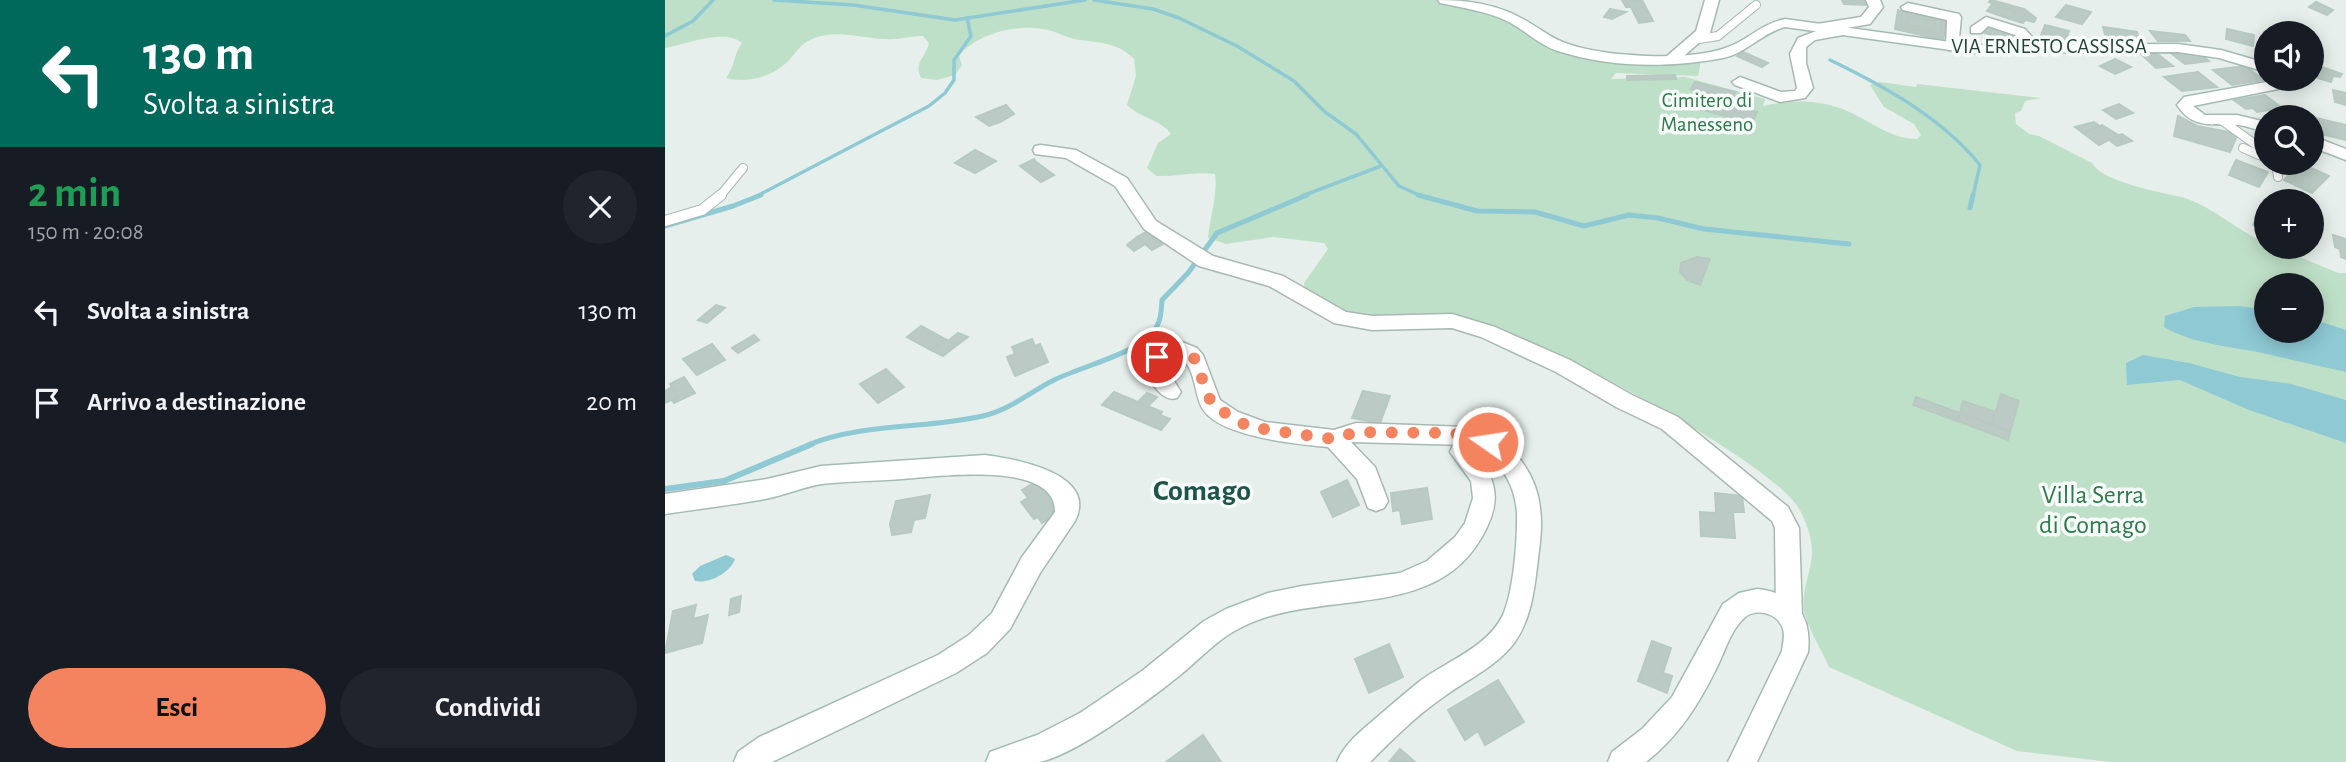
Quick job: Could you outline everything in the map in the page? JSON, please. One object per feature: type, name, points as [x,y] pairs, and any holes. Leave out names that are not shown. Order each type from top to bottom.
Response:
[{"type":"street","name":"VIA ERNESTO CASSISSA","points":[[1445,0],[1516,20],[1540,37],[1563,48],[1639,59],[1672,59],[1733,51],[1757,33],[1776,25],[1821,28],[1953,47],[2026,36],[2098,50],[2178,48],[2221,54],[2254,64]]},
{"type":"street","points":[[1672,59],[1699,39],[1712,0]]},
{"type":"street","points":[[1821,28],[1831,24],[1865,21],[1876,7],[1873,0]]},
{"type":"street","points":[[1908,7],[1954,17],[1953,47]]},
{"type":"street","points":[[1976,30],[1986,21],[2026,36]]},
{"type":"street","points":[[1740,82],[1780,97],[1800,95],[1805,88],[1796,62],[1796,50],[1800,44],[1816,34],[1838,32]]},
{"type":"street","points":[[2254,90],[2186,102],[2186,108],[2195,116],[2208,121],[2239,120],[2254,124]]},
{"type":"street","points":[[2324,146],[2346,155]]},
{"type":"street","points":[[1041,150],[1070,154],[1121,182],[1150,225],[1206,261],[1276,281],[1341,318],[1372,323],[1452,321],[1488,332],[1563,366],[1624,401],[1670,423],[1780,514],[1787,528],[1789,615],[1797,635],[1790,666],[1742,762]]},
{"type":"street","points":[[1170,392],[1163,378],[1153,368],[1157,357],[1177,349],[1185,349],[1198,361],[1212,405],[1230,418],[1264,431],[1334,439],[1356,432],[1478,436],[1505,455],[1523,485],[1531,522],[1521,596],[1511,626],[1489,650],[1431,690],[1351,762]]},
{"type":"street","points":[[1000,762],[1068,734],[1117,704],[1220,626],[1258,609],[1303,596],[1405,584],[1437,569],[1467,540],[1482,516],[1485,495],[1482,479],[1461,452],[1467,436]]},
{"type":"street","points":[[1334,439],[1367,474],[1376,500]]},
{"type":"street","points":[[665,504],[767,489],[821,475],[985,464],[1022,469],[1044,478],[1058,488],[1067,502],[1067,514],[1031,565],[1001,621],[978,644],[947,664],[769,747],[748,762]]},
{"type":"street","points":[[1622,762],[1653,740],[1674,720],[1732,612],[1740,605],[1765,600],[1777,605],[1789,615]]},
{"type":"lane","points":[[1699,39],[1718,36],[1756,5]]},
{"type":"lane","points":[[2224,122],[2254,143]]},
{"type":"lane","points":[[2243,148],[2254,153]]},
{"type":"lane","points":[[665,221],[694,215],[713,205],[743,168]]},
{"type":"green space","points":[[665,0],[1438,0],[1481,9],[1583,54],[1701,61],[1698,76],[1616,73],[1611,79],[1685,77],[1765,99],[1763,106],[1814,102],[1845,110],[1907,138],[1917,139],[1921,135],[1914,124],[1884,107],[1870,85],[1880,82],[1916,87],[1917,84],[2041,98],[2025,101],[2021,111],[2015,113],[2016,124],[2029,134],[2039,136],[2092,163],[2107,176],[2119,181],[2181,197],[2204,206],[2254,237],[2254,259],[2305,259],[2338,273],[2346,273],[2346,762],[2110,762],[2017,751],[1829,667],[1804,609],[1812,555],[1809,534],[1798,507],[1778,486],[1697,430],[1646,400],[1502,330],[1459,319],[1370,319],[1349,315],[1329,306],[1304,291],[1304,283],[1328,249],[1324,243],[1274,237],[1226,244],[1208,238],[1215,197],[1215,174],[1156,176],[1147,168],[1158,143],[1171,134],[1127,105],[1136,76],[1134,59],[1121,49],[1074,39],[1048,30],[1012,29],[977,41],[959,56],[962,65],[955,75],[937,80],[921,78],[919,73],[919,64],[929,43],[923,36],[890,39],[828,35],[810,40],[785,64],[769,74],[734,80],[726,78],[742,43],[726,37],[665,48]]},
{"type":"water","points":[[2194,307],[2254,308],[2254,343],[2324,343],[2324,323],[2346,330],[2346,372],[2188,338],[2164,327],[2165,316]]},
{"type":"water","points":[[2143,355],[2189,363],[2240,377],[2291,384],[2346,400],[2346,443],[2249,410],[2180,380],[2127,385],[2126,363]]},
{"type":"water","points":[[726,555],[735,559],[729,569],[712,579],[695,581],[692,574],[700,566]]},
{"type":"building","points":[[1622,0],[1642,0],[1653,21],[1639,23],[1631,7],[1626,7]]},
{"type":"building","points":[[1842,0],[1867,0],[1868,5],[1844,4]]},
{"type":"building","points":[[1991,0],[2024,9],[2036,18],[2034,22],[2025,20],[2023,23],[2010,19],[2016,11],[1989,2]]},
{"type":"building","points":[[2316,2],[2333,10],[2327,15],[2309,7]]},
{"type":"building","points":[[1993,3],[2016,11],[2010,19],[1987,11]]},
{"type":"building","points":[[2066,5],[2091,12],[2082,24],[2056,17]]},
{"type":"building","points":[[1610,9],[1626,12],[1612,19],[1604,17]]},
{"type":"building","points":[[1898,10],[1948,18],[1943,40],[1895,29]]},
{"type":"building","points":[[1903,13],[1942,20],[1940,34],[1900,27]]},
{"type":"building","points":[[1908,17],[1935,21],[1934,30],[1907,25]]},
{"type":"building","points":[[1989,24],[2016,33],[2010,41],[1982,32]]},
{"type":"building","points":[[2045,25],[2069,31],[2066,39],[2056,42],[2040,38]]},
{"type":"building","points":[[2103,27],[2137,32],[2139,40],[2106,38]]},
{"type":"building","points":[[2227,29],[2254,35],[2253,46],[2226,39]]},
{"type":"building","points":[[2150,31],[2185,35],[2190,41],[2158,41]]},
{"type":"building","points":[[1743,52],[1768,63],[1762,67],[1737,56]]},
{"type":"building","points":[[2155,52],[2173,66],[2156,68],[2141,54]]},
{"type":"building","points":[[2198,53],[2209,61],[2185,64],[2172,54]]},
{"type":"building","points":[[2115,59],[2131,67],[2115,74],[2100,66]]},
{"type":"building","points":[[2245,66],[2254,73],[2254,82],[2232,85],[2213,70]]},
{"type":"building","points":[[2324,68],[2342,74],[2340,77],[2324,73]]},
{"type":"building","points":[[2198,72],[2217,87],[2182,91],[2164,77]]},
{"type":"building","points":[[2324,73],[2333,76],[2331,82],[2324,80]]},
{"type":"building","points":[[1675,75],[1676,79],[1627,80],[1627,76]]},
{"type":"building","points":[[1695,82],[1736,92],[1732,99],[1691,89]]},
{"type":"building","points":[[2333,90],[2346,93],[2346,105],[2335,102]]},
{"type":"building","points":[[2265,95],[2278,105],[2254,105],[2254,109],[2246,109],[2234,100]]},
{"type":"building","points":[[1689,98],[1716,106],[1718,102],[1757,112],[1752,123],[1703,110],[1706,105],[1688,100]]},
{"type":"building","points":[[2119,104],[2133,113],[2116,119],[2103,110]]},
{"type":"building","points":[[1006,105],[1014,114],[1000,122],[989,126],[976,117]]},
{"type":"building","points":[[2178,116],[2197,126],[2237,136],[2230,152],[2174,136]]},
{"type":"building","points":[[1714,120],[1749,129],[1747,132],[1712,123]]},
{"type":"building","points":[[2324,120],[2346,125],[2346,140],[2324,135]]},
{"type":"building","points":[[2094,122],[2101,127],[2083,133],[2075,127]]},
{"type":"building","points":[[2102,125],[2118,135],[2099,145],[2083,133]]},
{"type":"building","points":[[2122,134],[2132,141],[2117,146],[2108,139]]},
{"type":"building","points":[[975,150],[996,161],[975,173],[955,163]]},
{"type":"building","points":[[1034,159],[1054,175],[1041,182],[1020,166]]},
{"type":"building","points":[[2236,160],[2254,167],[2254,175],[2266,175],[2259,187],[2229,175]]},
{"type":"building","points":[[2324,174],[2329,176],[2316,189],[2303,189],[2284,180],[2289,175]]},
{"type":"building","points":[[1146,232],[1163,244],[1152,250],[1137,237]]},
{"type":"building","points":[[2333,235],[2346,239],[2346,259],[2341,257],[2340,249],[2335,247]]},
{"type":"building","points":[[1137,237],[1145,244],[1134,251],[1127,245]]},
{"type":"building","points":[[1697,257],[1710,259],[1700,285],[1687,280],[1680,272],[1681,263]]},
{"type":"building","points":[[716,305],[725,308],[707,323],[698,320]]},
{"type":"building","points":[[921,326],[945,339],[931,350],[907,337]]},
{"type":"building","points":[[958,333],[968,337],[957,345],[948,341]]},
{"type":"building","points":[[754,335],[759,340],[738,353],[732,348]]},
{"type":"building","points":[[945,339],[957,345],[943,356],[931,350]]},
{"type":"building","points":[[1032,339],[1035,346],[1040,344],[1048,362],[1015,376],[1007,357],[1015,354],[1012,347]]},
{"type":"building","points":[[712,344],[725,360],[697,375],[683,359]]},
{"type":"building","points":[[886,369],[904,387],[878,403],[860,384]]},
{"type":"building","points":[[684,377],[695,393],[674,403],[672,400],[678,397],[670,384]]},
{"type":"building","points":[[672,387],[678,397],[665,403],[665,391]]},
{"type":"building","points":[[1363,391],[1390,396],[1380,423],[1352,418]]},
{"type":"building","points":[[1114,392],[1162,412],[1160,415],[1170,419],[1161,430],[1102,405]]},
{"type":"building","points":[[1147,393],[1157,397],[1148,406],[1138,402]]},
{"type":"building","points":[[2001,394],[2019,401],[2010,432],[1992,424]]},
{"type":"building","points":[[1916,397],[1960,413],[1957,421],[1913,405]]},
{"type":"building","points":[[1963,401],[1995,412],[1992,424],[1960,413]]},
{"type":"building","points":[[1960,413],[2010,432],[2008,440],[1957,421]]},
{"type":"building","points":[[1347,480],[1359,505],[1333,517],[1321,492]]},
{"type":"building","points":[[1037,481],[1060,511],[1042,523],[1038,517],[1034,519],[1021,502],[1028,498],[1022,490]]},
{"type":"building","points":[[1427,488],[1432,519],[1402,524],[1400,510],[1393,511],[1391,493]]},
{"type":"building","points":[[1715,493],[1742,496],[1744,512],[1733,512],[1735,538],[1701,536],[1700,512],[1716,513]]},
{"type":"building","points":[[930,495],[925,518],[914,520],[911,532],[892,535],[890,524],[896,501]]},
{"type":"building","points":[[741,596],[739,612],[729,615],[731,599]]},
{"type":"building","points":[[696,605],[693,619],[708,615],[702,643],[665,653],[673,611]]},
{"type":"building","points":[[1652,641],[1671,648],[1663,673],[1672,676],[1667,693],[1638,681]]},
{"type":"building","points":[[1389,644],[1403,677],[1369,693],[1355,659]]},
{"type":"building","points":[[1498,680],[1524,722],[1485,745],[1478,731],[1465,740],[1448,710]]},
{"type":"building","points":[[1203,735],[1221,762],[1166,762]]},
{"type":"building","points":[[1400,749],[1415,762],[1389,762]]},
{"type":"waterway","points":[[665,36],[693,21],[713,0]]},
{"type":"waterway","points":[[774,0],[853,5],[955,20],[967,18]]},
{"type":"waterway","points":[[967,18],[1085,0]]},
{"type":"waterway","points":[[1094,0],[1153,9],[1179,18],[1237,46],[1294,81],[1325,112],[1356,134],[1399,186],[1420,196]]},
{"type":"waterway","points":[[757,196],[929,106],[945,93],[954,80],[954,60],[971,36],[967,18]]},
{"type":"waterway","points":[[1830,60],[1911,105],[1965,148],[1980,165],[1973,196]]},
{"type":"waterway","points":[[1302,196],[1381,166]]},
{"type":"waterway","points":[[665,226],[761,195]]},
{"type":"waterway","points":[[808,445],[850,433],[961,420],[993,413],[1054,380],[1131,348],[1157,326],[1162,300],[1188,273],[1217,233],[1307,195]]},
{"type":"waterway","points":[[1970,208],[1973,195]]},
{"type":"waterway","points":[[1420,196],[1477,211],[1535,212],[1584,226],[1629,215],[1658,218],[1704,229],[1849,244]]},
{"type":"waterway","points":[[665,489],[724,481],[812,444]]},
{"type":"district","name":"Comago","points":[[1202,490]]},
{"type":"route","points":[[1157,357],[1164,352],[1185,349],[1198,361],[1212,405],[1230,418],[1264,431],[1334,439],[1356,432],[1447,433],[1478,436],[1488,442]]},
{"type":"park label","name":"Cimitero di Manesseno","points":[[1707,112]]},
{"type":"park label","name":"Villa Serra di Comago","points":[[2093,509]]}]
